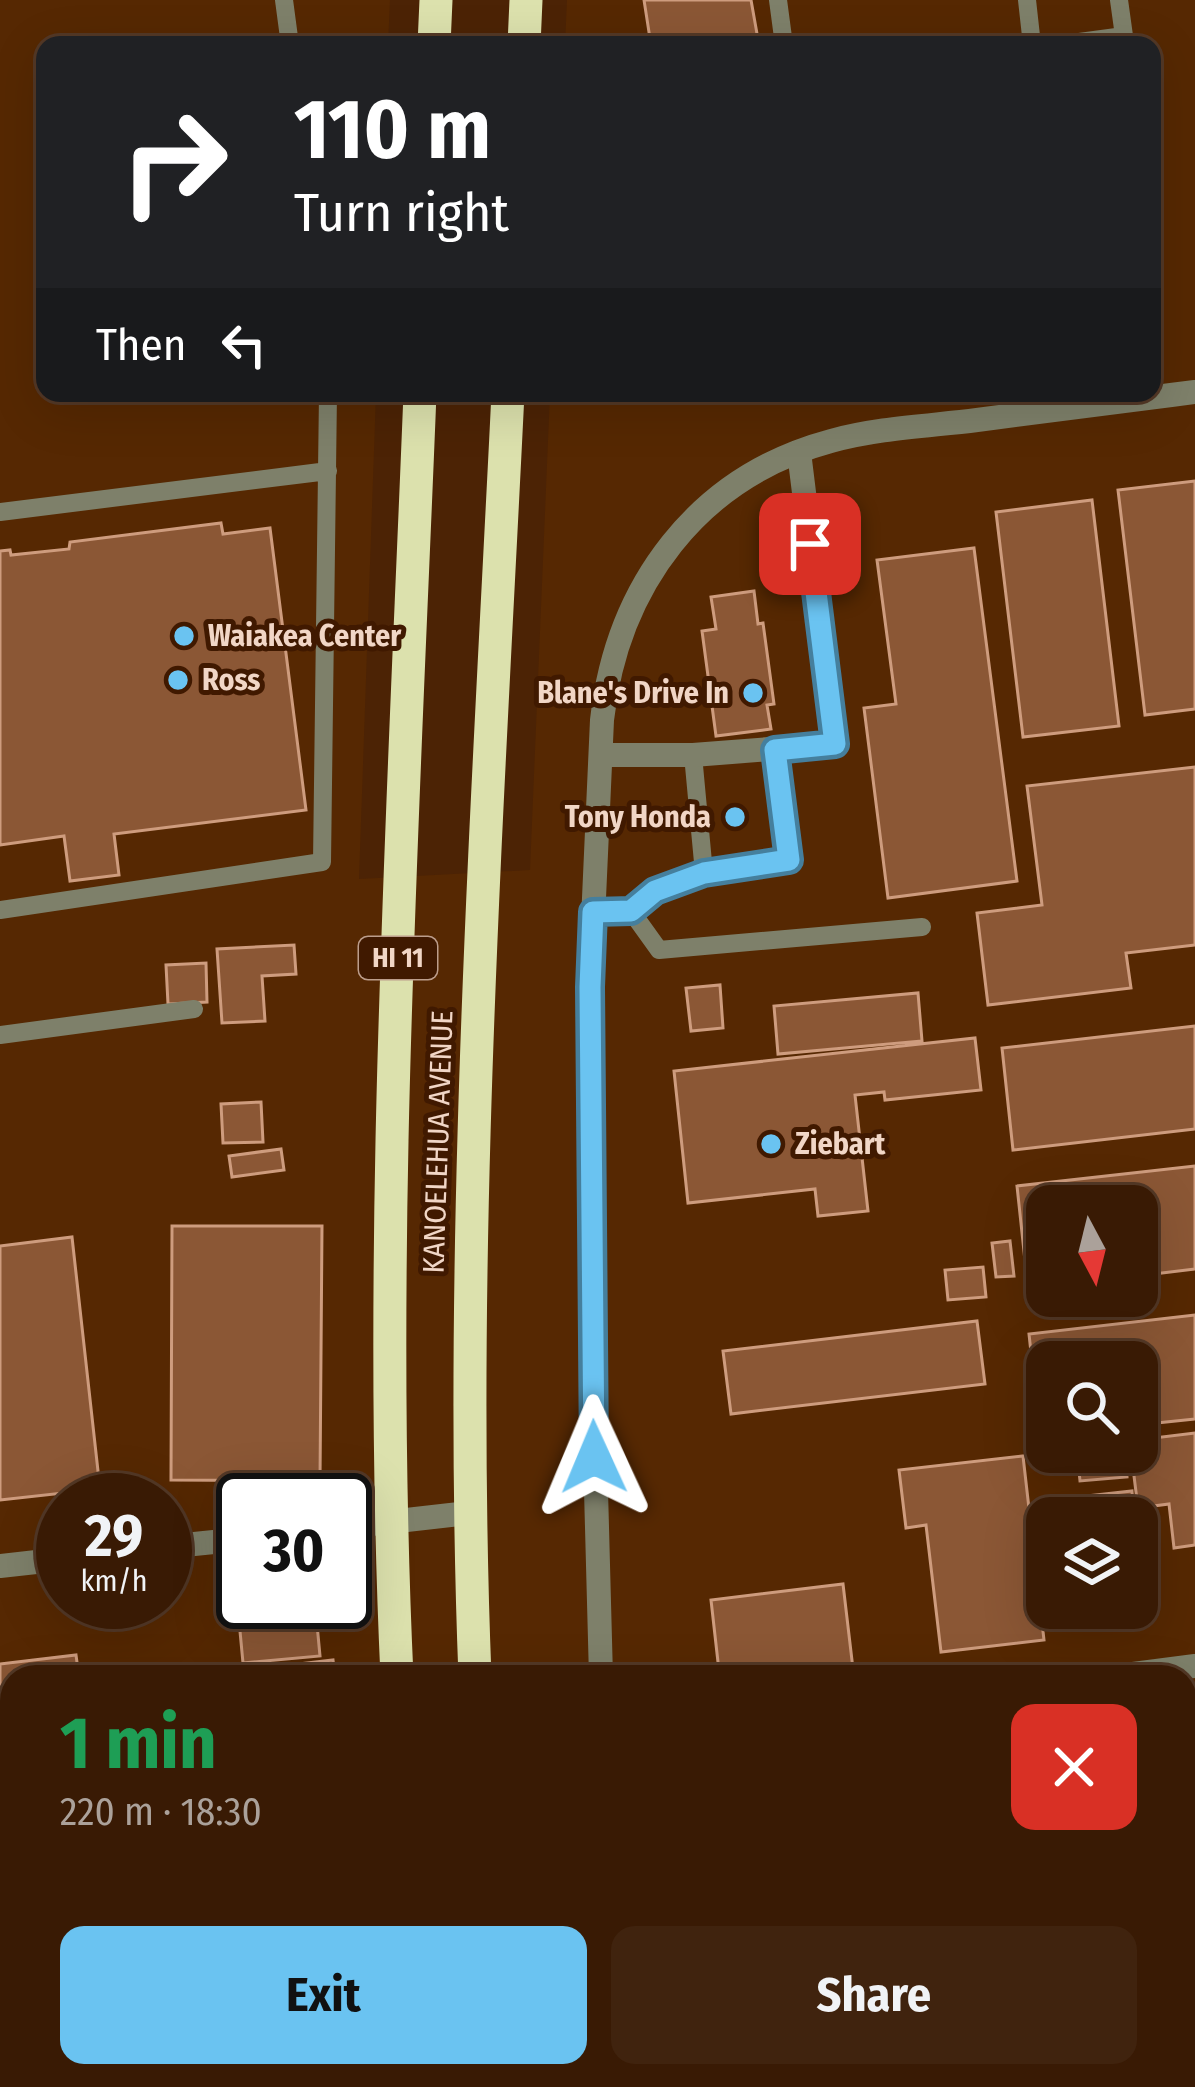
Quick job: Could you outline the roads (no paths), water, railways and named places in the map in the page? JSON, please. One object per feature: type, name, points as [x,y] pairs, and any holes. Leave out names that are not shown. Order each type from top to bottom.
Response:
[{"type":"highway","points":[[434,36],[436,0]]},
{"type":"highway","points":[[524,36],[526,0]]},
{"type":"highway","name":"KANOELEHUA AVENUE","points":[[396,1665],[390,1522],[388,1184],[420,402]]},
{"type":"highway","name":"KANOELEHUA AVENUE","points":[[474,1665],[468,1513],[470,1177],[508,402]]},
{"type":"street","points":[[1161,396],[1195,392]]},
{"type":"street","points":[[601,1665],[592,1378],[590,987],[606,685],[626,617],[642,586],[683,530],[708,506],[766,466],[867,434],[1117,402]]},
{"type":"street","points":[[601,755],[694,755],[835,744],[799,452]]},
{"type":"street","points":[[372,1524],[468,1513]]},
{"type":"street","points":[[0,1567],[36,1562]]},
{"type":"lane","points":[[284,0],[289,36]]},
{"type":"lane","points":[[778,0],[783,36]]},
{"type":"lane","points":[[1027,0],[1031,36]]},
{"type":"lane","points":[[1120,0],[1124,36]]},
{"type":"lane","points":[[0,910],[322,862],[328,402]]},
{"type":"lane","points":[[0,512],[328,471]]},
{"type":"lane","points":[[593,912],[631,911],[655,891],[704,873],[789,860],[775,750]]},
{"type":"lane","points":[[694,755],[704,873]]},
{"type":"lane","points":[[631,911],[659,950],[922,927]]},
{"type":"lane","points":[[0,1035],[194,1010]]},
{"type":"place","name":"Waiakea Center","points":[[184,636]]},
{"type":"place","name":"Ross","points":[[178,680]]},
{"type":"place","name":"Blane's Drive In","points":[[753,693]]},
{"type":"place","name":"Tony Honda","points":[[735,817]]},
{"type":"place","name":"Ziebart","points":[[771,1144]]}]
